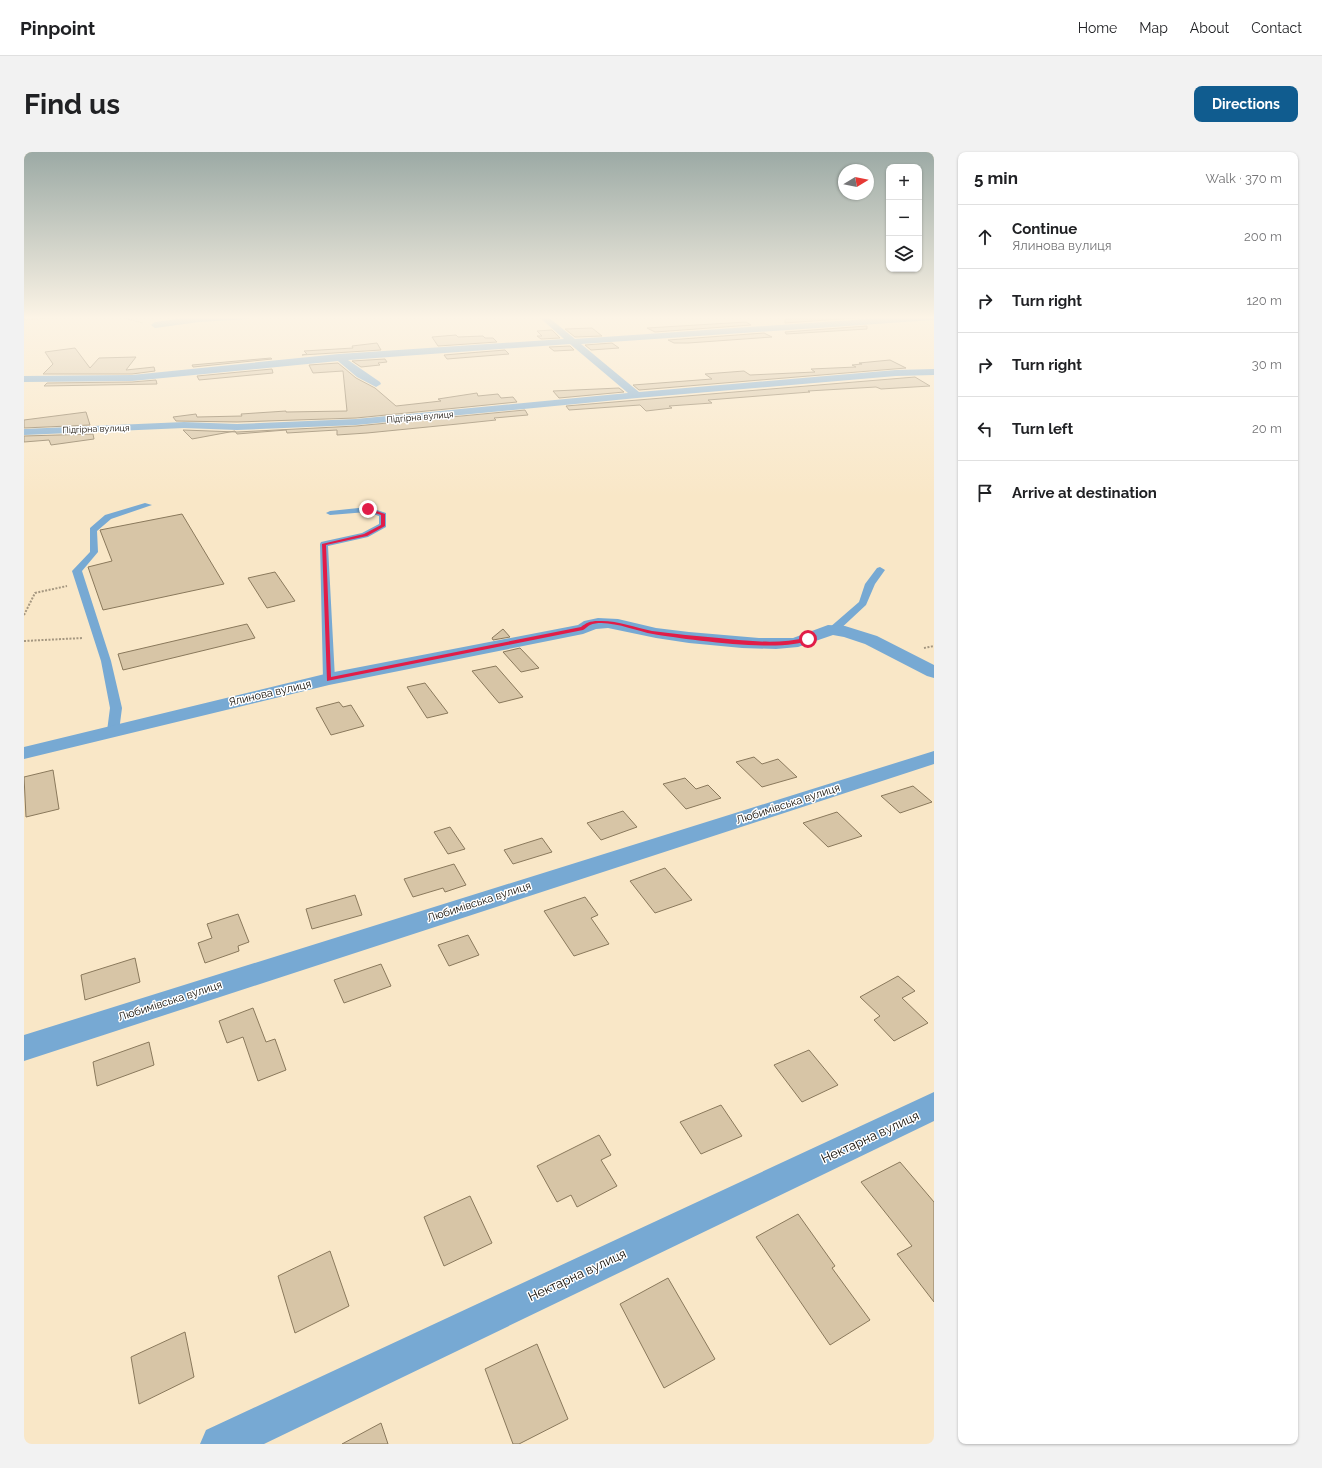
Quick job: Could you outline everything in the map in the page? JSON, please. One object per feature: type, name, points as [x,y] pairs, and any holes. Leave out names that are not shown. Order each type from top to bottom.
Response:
[{"type":"street","points":[[24,380],[150,376]]},
{"type":"street","points":[[363,376],[376,384]]},
{"type":"street","points":[[614,376],[637,395]]},
{"type":"street","name":"Підгірна вулиця","points":[[24,432],[184,425],[237,427],[356,422],[637,395],[857,376]]},
{"type":"street","name":"Ялинова вулиця","points":[[24,753],[329,680],[583,629],[588,624],[598,622],[618,624],[651,632],[679,636],[760,643],[794,643],[832,630]]},
{"type":"street","points":[[832,630],[852,634],[875,642],[934,672]]},
{"type":"street","name":"Любимівська вулиця","points":[[24,1048],[934,757]]},
{"type":"street","name":"Нектарна вулиця","points":[[220,1444],[934,1106]]},
{"type":"lane","points":[[113,731],[116,708],[106,661],[77,571],[94,552],[93,530],[108,517],[148,505]]},
{"type":"lane","points":[[329,680],[324,544],[365,535],[383,525],[383,515],[368,509],[330,513]]},
{"type":"lane","points":[[832,630],[863,604],[870,584],[880,570]]},
{"type":"path","points":[[24,615],[35,593],[81,584]]},
{"type":"path","points":[[24,641],[86,638],[99,640]]},
{"type":"building","points":[[197,376],[238,376],[199,380]]},
{"type":"building","points":[[344,376],[354,376],[375,388],[396,406],[441,401],[438,399],[477,393],[478,396],[498,394],[501,398],[513,397],[517,402],[356,418],[237,422],[176,421],[173,417],[196,414],[197,417],[242,416],[241,414],[286,411],[347,411]]},
{"type":"building","points":[[708,376],[805,376],[639,390],[633,385],[712,379]]},
{"type":"building","points":[[915,377],[930,386],[881,389],[876,387],[808,391],[810,392],[708,400],[712,403],[669,406],[672,408],[646,411],[640,405],[569,410],[566,406]]},
{"type":"building","points":[[156,380],[157,384],[44,386],[47,383],[132,382]]},
{"type":"building","points":[[619,388],[624,392],[559,398],[553,391]]},
{"type":"building","points":[[525,410],[528,415],[494,418],[496,420],[458,424],[337,435],[337,430],[287,433],[286,430],[237,434],[236,432],[356,426]]},
{"type":"building","points":[[86,412],[90,425],[24,428],[24,420]]},
{"type":"building","points":[[183,430],[231,432],[192,439]]},
{"type":"building","points":[[93,434],[94,439],[51,445],[49,440],[24,442],[24,436]]},
{"type":"building","points":[[182,514],[224,584],[103,610],[88,567],[112,561],[100,530]]},
{"type":"building","points":[[275,572],[295,601],[267,608],[248,578]]},
{"type":"building","points":[[247,624],[255,638],[123,670],[118,654]]},
{"type":"building","points":[[503,629],[510,637],[493,640],[492,638]]},
{"type":"building","points":[[520,648],[539,668],[521,672],[503,652]]},
{"type":"building","points":[[496,666],[523,697],[499,703],[472,671]]},
{"type":"building","points":[[425,683],[448,713],[427,718],[407,687]]},
{"type":"building","points":[[339,702],[343,707],[351,705],[364,726],[331,735],[316,708]]},
{"type":"building","points":[[754,757],[762,764],[778,759],[797,777],[762,787],[736,762]]},
{"type":"building","points":[[53,770],[59,809],[26,817],[24,777]]},
{"type":"building","points":[[685,778],[696,789],[708,785],[721,798],[686,809],[663,784]]},
{"type":"building","points":[[913,786],[932,802],[900,813],[881,796]]},
{"type":"building","points":[[623,811],[637,827],[601,840],[587,823]]},
{"type":"building","points":[[837,812],[862,836],[828,847],[803,823]]},
{"type":"building","points":[[450,827],[465,849],[448,854],[434,832]]},
{"type":"building","points":[[542,838],[552,852],[513,864],[504,850]]},
{"type":"building","points":[[454,864],[466,885],[445,892],[443,888],[413,897],[404,879]]},
{"type":"building","points":[[665,868],[692,900],[655,913],[630,881]]},
{"type":"building","points":[[355,895],[362,915],[312,929],[306,909]]},
{"type":"building","points":[[585,897],[598,915],[591,918],[609,944],[574,956],[544,911]]},
{"type":"building","points":[[238,914],[249,942],[238,946],[239,951],[205,963],[198,943],[212,938],[207,924]]},
{"type":"building","points":[[468,935],[479,955],[449,966],[438,945]]},
{"type":"building","points":[[135,958],[140,982],[85,1000],[81,975]]},
{"type":"building","points":[[381,964],[391,986],[344,1003],[334,980]]},
{"type":"building","points":[[898,976],[915,991],[902,998],[928,1023],[894,1041],[874,1020],[880,1016],[860,997]]},
{"type":"building","points":[[253,1008],[266,1042],[275,1039],[286,1070],[258,1081],[243,1037],[227,1043],[219,1021]]},
{"type":"building","points":[[149,1042],[154,1065],[97,1086],[93,1062]]},
{"type":"building","points":[[809,1050],[838,1085],[802,1102],[774,1065]]},
{"type":"building","points":[[721,1105],[742,1136],[701,1154],[680,1122]]},
{"type":"building","points":[[599,1135],[611,1155],[601,1160],[617,1186],[577,1207],[571,1195],[557,1202],[537,1166]]},
{"type":"building","points":[[900,1162],[934,1202],[934,1302],[897,1254],[912,1246],[861,1182]]},
{"type":"building","points":[[470,1196],[492,1243],[444,1266],[424,1217]]},
{"type":"building","points":[[798,1214],[835,1266],[832,1268],[870,1320],[830,1345],[756,1237]]},
{"type":"building","points":[[330,1251],[349,1306],[295,1333],[278,1276]]},
{"type":"building","points":[[668,1278],[715,1359],[664,1388],[620,1304]]},
{"type":"building","points":[[185,1332],[194,1377],[139,1404],[131,1357]]},
{"type":"building","points":[[537,1344],[568,1419],[519,1444],[513,1444],[485,1369]]},
{"type":"building","points":[[381,1423],[388,1444],[342,1444]]},
{"type":"route","points":[[368,509],[383,515],[383,525],[365,535],[344,541],[324,544],[329,680],[583,629],[588,624],[598,622],[618,624],[651,632],[679,636],[760,643],[794,643],[808,639]]}]
